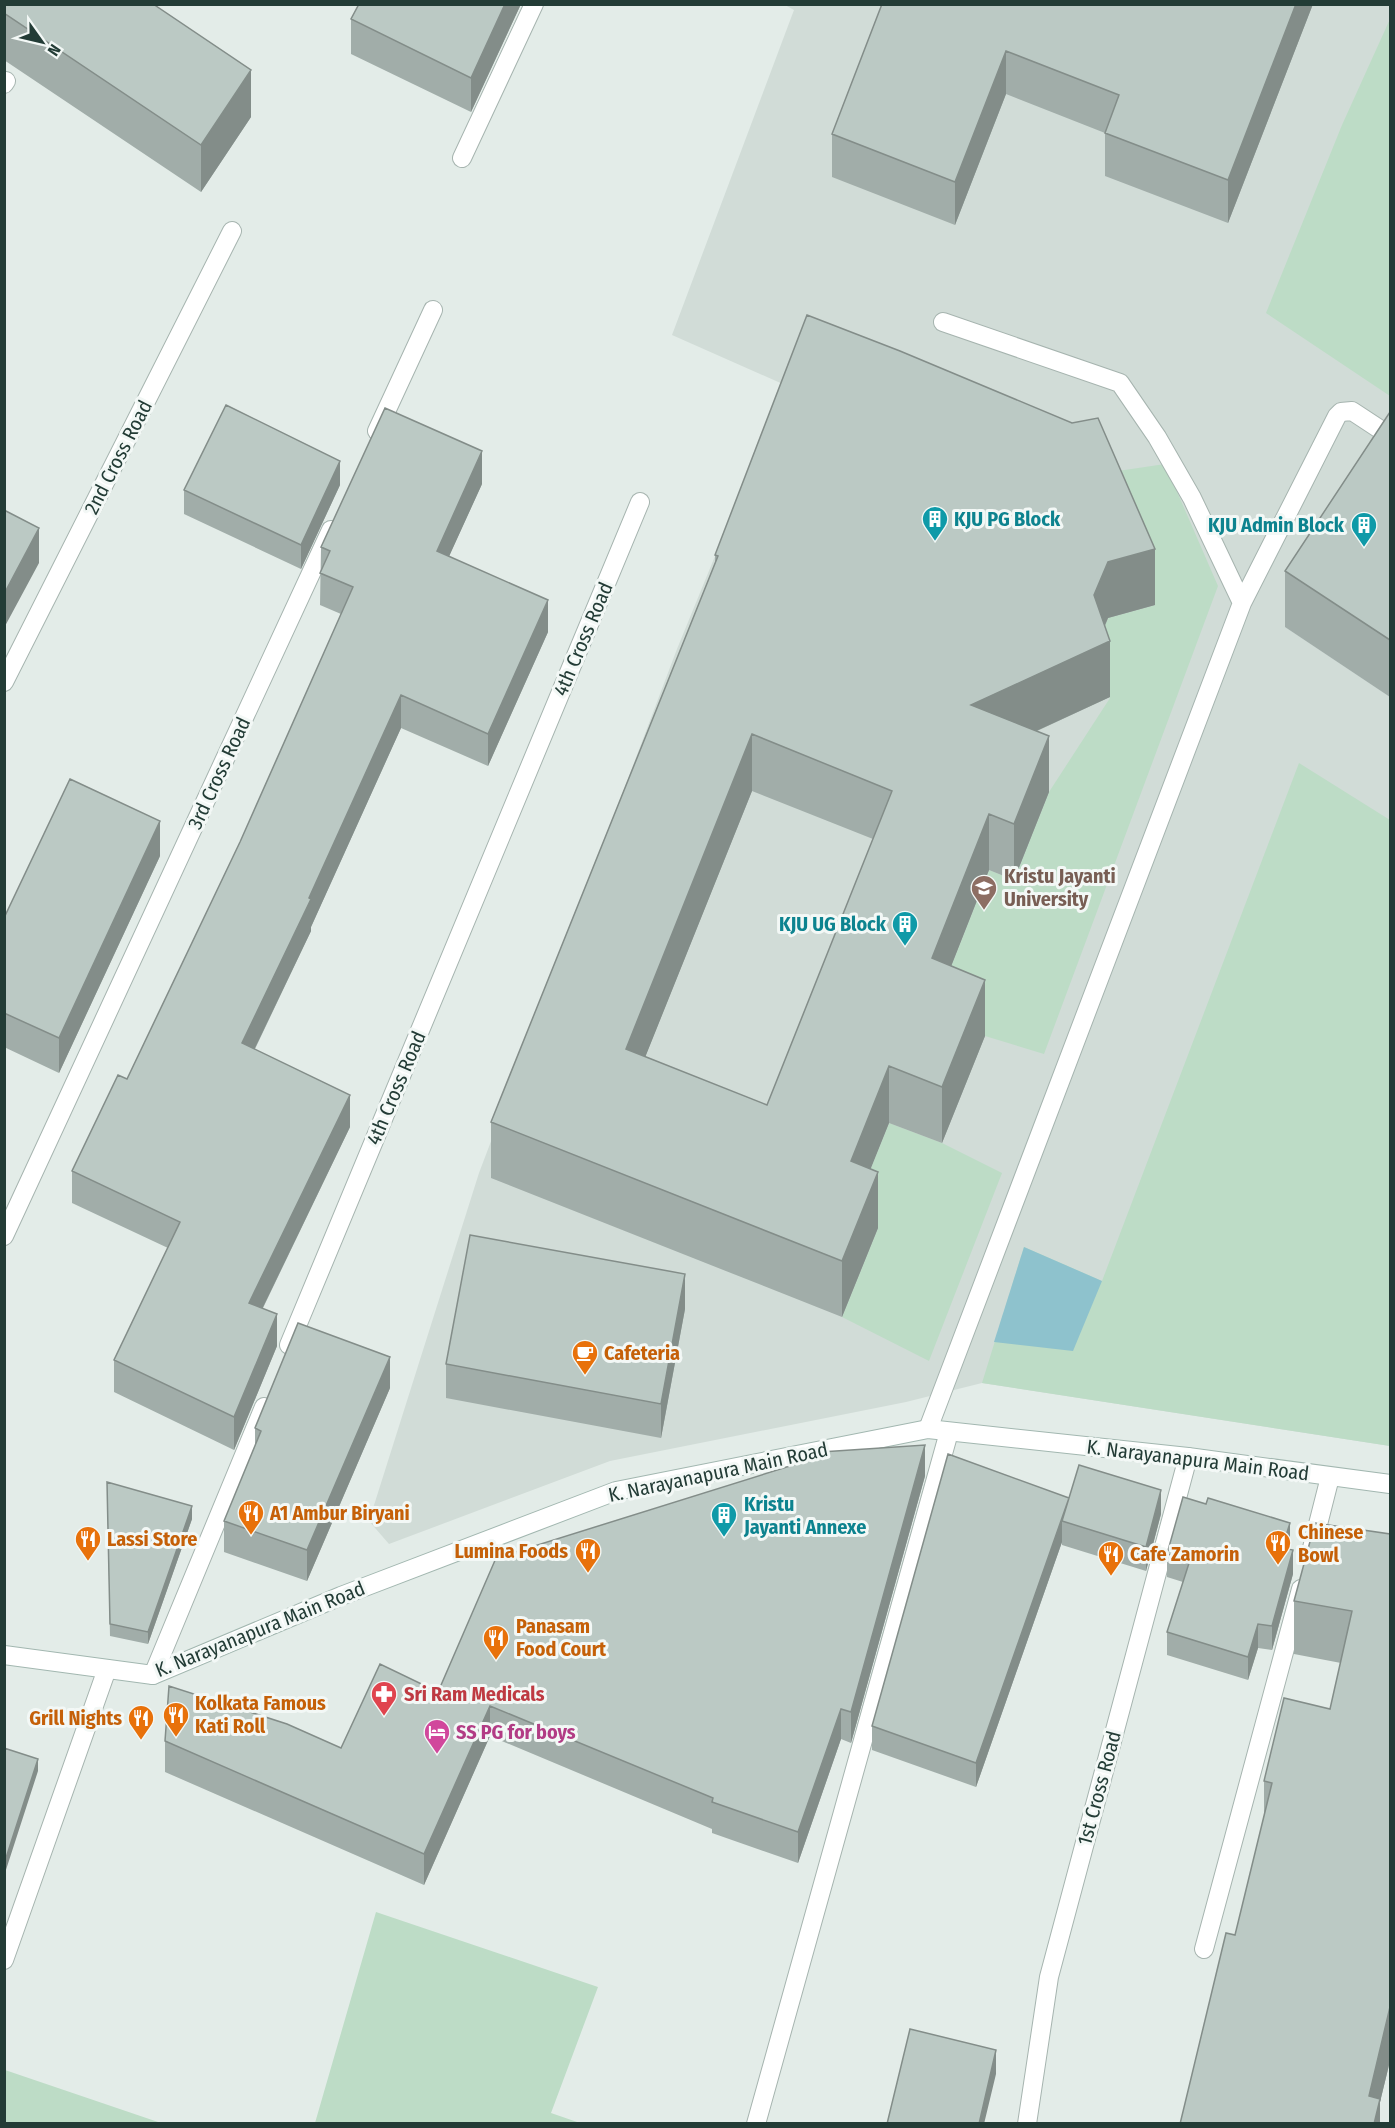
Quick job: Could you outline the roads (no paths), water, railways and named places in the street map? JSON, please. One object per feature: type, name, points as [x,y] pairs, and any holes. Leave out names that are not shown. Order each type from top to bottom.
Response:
[{"type":"street","points":[[462,158],[534,4]]},
{"type":"street","name":"2nd Cross Road","points":[[4,682],[232,231]]},
{"type":"street","points":[[367,452],[433,310]]},
{"type":"street","points":[[942,322],[1120,383],[1157,437],[1192,498],[1242,603]]},
{"type":"street","points":[[928,1429],[1242,603],[1337,416],[1341,412],[1352,411],[1390,435]]},
{"type":"street","name":"4th Cross Road","points":[[281,1365],[640,502]]},
{"type":"street","name":"3rd Cross Road","points":[[4,1236],[337,517]]},
{"type":"street","points":[[153,1674],[272,1387]]},
{"type":"street","name":"K. Narayanapura Main Road","points":[[4,1655],[153,1674],[352,1592],[616,1491],[928,1429],[1188,1457],[1390,1484]]},
{"type":"street","points":[[756,2124],[949,1432]]},
{"type":"street","name":"1st Cross Road","points":[[1027,2124],[1049,1977],[1188,1457]]},
{"type":"street","points":[[1204,1949],[1330,1477]]},
{"type":"street","points":[[4,1960],[107,1668]]},
{"type":"water","points":[[1024,1247],[1102,1281],[1073,1351],[994,1342]]},
{"type":"place","name":"KJU PG Block","points":[[935,542]]},
{"type":"place","name":"KJU Admin Block","points":[[1364,548]]},
{"type":"place","name":"Kristu Jayanti University","points":[[984,911]]},
{"type":"place","name":"KJU UG Block","points":[[905,947]]},
{"type":"place","name":"Cafeteria","points":[[585,1376]]},
{"type":"place","name":"A1 Ambur Biryani","points":[[251,1536]]},
{"type":"place","name":"Kristu Jayanti Annexe","points":[[724,1538]]},
{"type":"place","name":"Lassi Store","points":[[88,1562]]},
{"type":"place","name":"Chinese Bowl","points":[[1278,1566]]},
{"type":"place","name":"Lumina Foods","points":[[588,1574]]},
{"type":"place","name":"Cafe Zamorin","points":[[1111,1577]]},
{"type":"place","name":"Panasam Food Court","points":[[496,1661]]},
{"type":"place","name":"Sri Ram Medicals","points":[[384,1717]]},
{"type":"place","name":"Kolkata Famous Kati Roll","points":[[176,1738]]},
{"type":"place","name":"Grill Nights","points":[[141,1741]]},
{"type":"place","name":"SS PG for boys","points":[[437,1755]]}]
